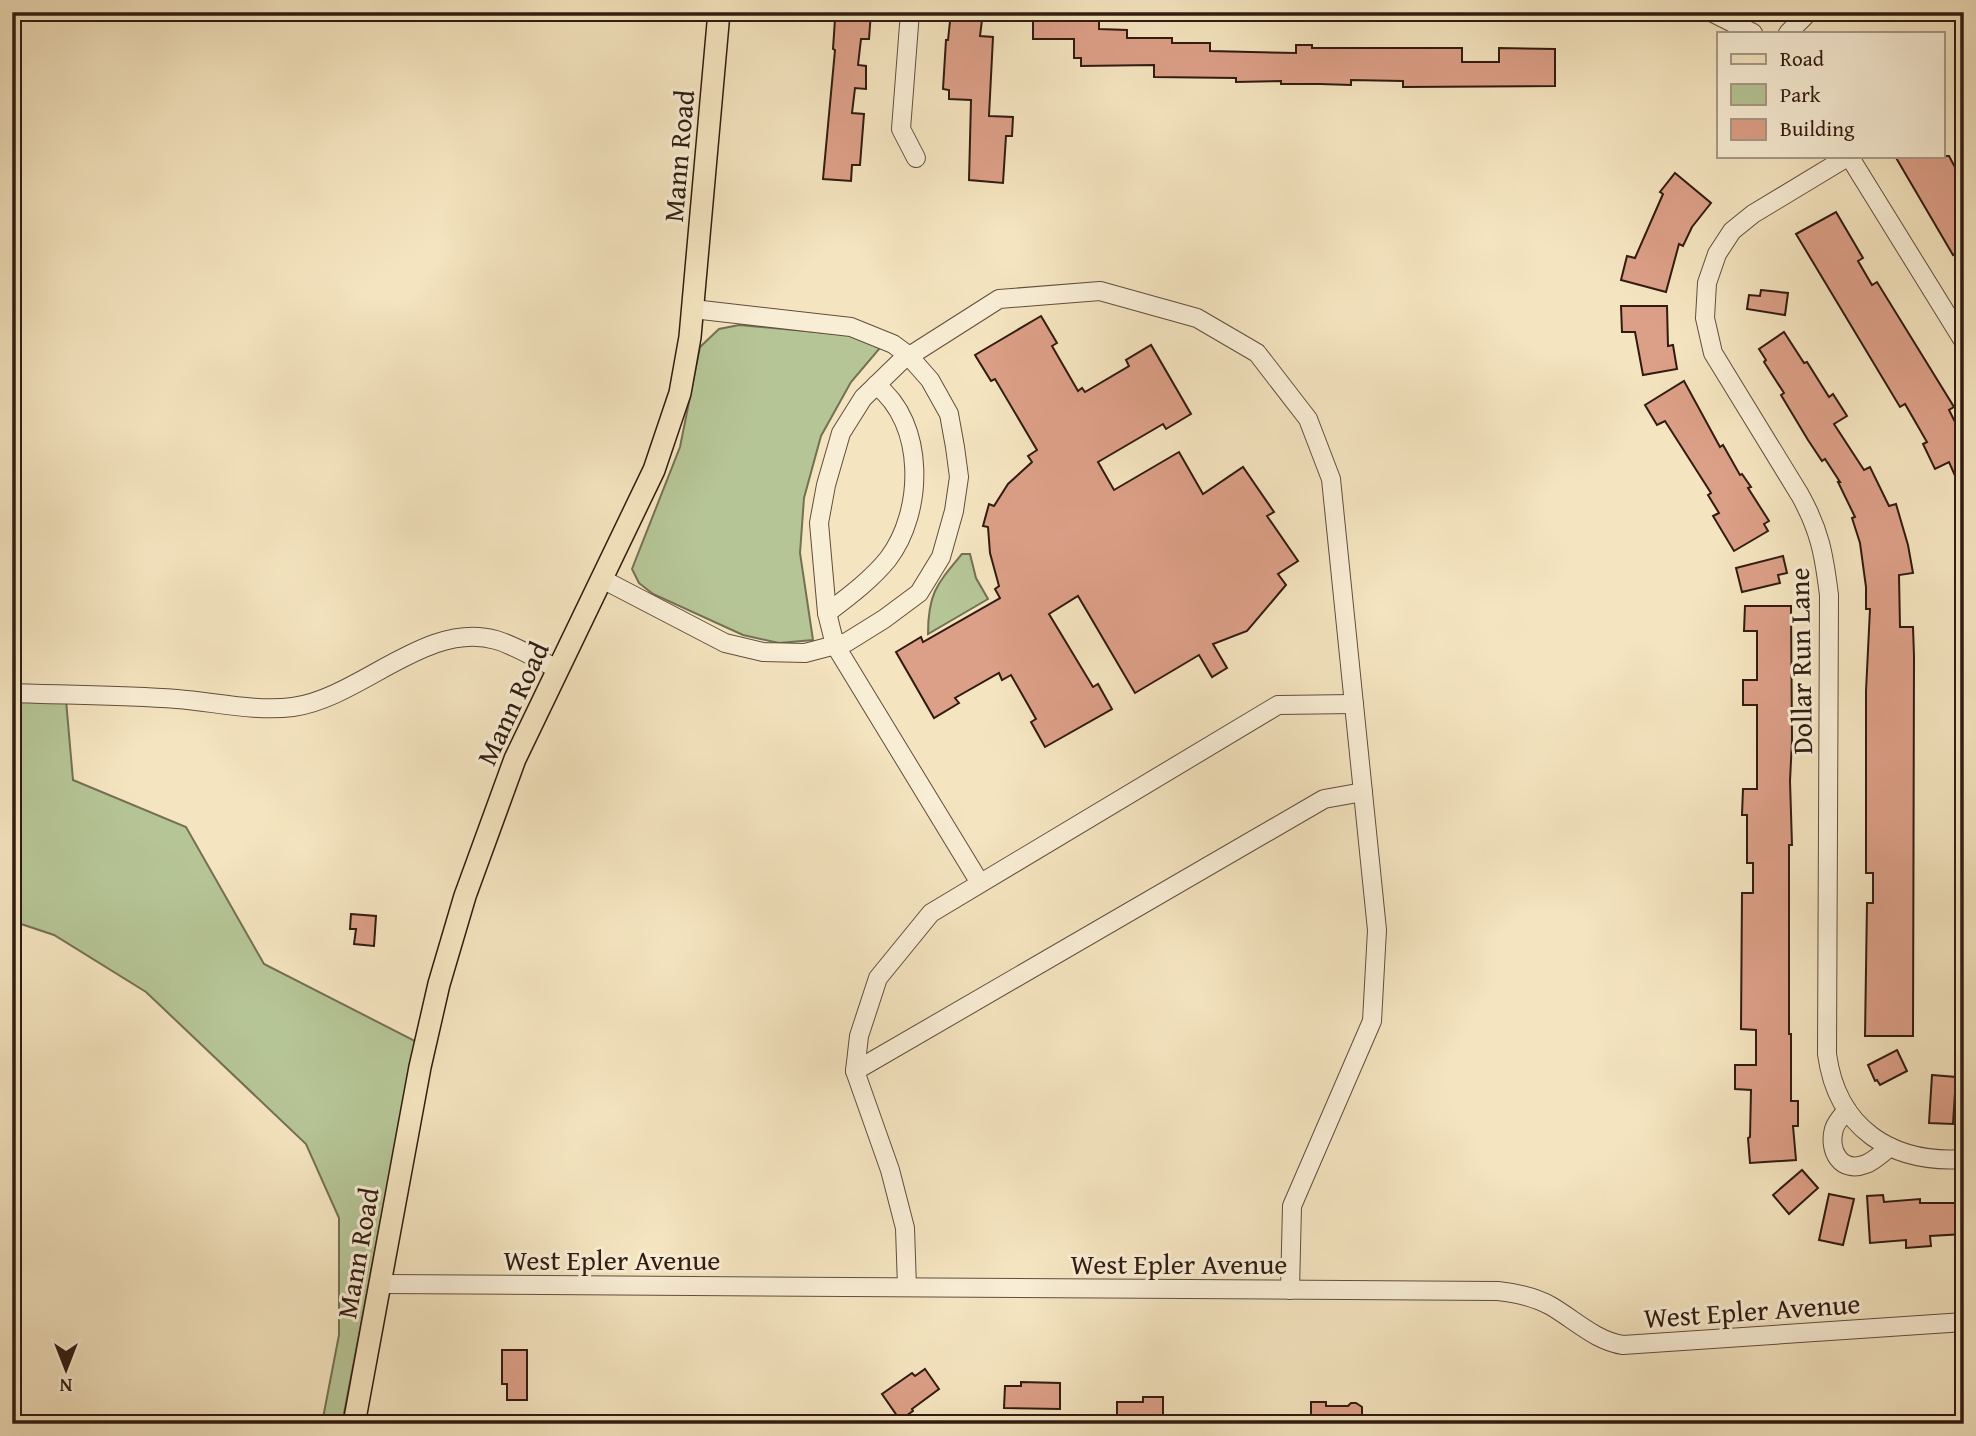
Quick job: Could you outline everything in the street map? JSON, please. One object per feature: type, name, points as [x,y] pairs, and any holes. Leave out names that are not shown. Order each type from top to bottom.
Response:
[{"type":"main road","name":"Mann Road","points":[[354,1424],[420,1067],[452,940],[482,845],[511,769],[664,446],[680,393],[693,309],[719,12]]},
{"type":"street","points":[[910,12],[901,129],[916,158]]},
{"type":"street","points":[[1711,12],[1751,32]]},
{"type":"street","points":[[1789,32],[1808,12]]},
{"type":"street","name":"Dollar Run Lane","points":[[1846,158],[1752,214],[1732,231],[1717,254],[1707,284],[1705,317],[1713,353],[1800,495],[1814,520],[1824,550],[1829,594],[1827,1054],[1830,1076],[1847,1110],[1863,1130],[1890,1147],[1907,1155],[1942,1160],[1964,1158]]},
{"type":"street","points":[[1850,158],[1964,342]]},
{"type":"street","points":[[980,883],[835,645],[827,613],[818,523],[841,433],[863,398],[908,355],[999,299],[1100,291],[1197,318],[1257,353],[1308,419],[1331,479],[1377,930],[1372,1021],[1292,1206],[1290,1290]]},
{"type":"street","points":[[602,579],[725,643],[763,652],[805,653],[847,642],[884,620],[919,593],[941,557],[954,511],[959,477],[949,414],[930,380],[908,355],[893,344],[851,327],[693,309]]},
{"type":"street","points":[[827,613],[888,559],[904,532],[910,508],[914,474],[911,437],[885,391],[876,385]]},
{"type":"street","points":[[12,693],[174,699],[271,708],[294,707],[321,700],[423,649],[461,636],[496,640],[558,669]]},
{"type":"street","points":[[907,1287],[905,1228],[890,1170],[855,1071],[859,1036],[878,978],[931,912],[1278,705],[1354,704]]},
{"type":"street","points":[[855,1071],[1324,799],[1363,792]]},
{"type":"street","points":[[1847,1110],[1834,1126],[1831,1146],[1835,1156],[1843,1164],[1852,1167],[1867,1164],[1890,1147]]},
{"type":"street","name":"West Epler Avenue","points":[[380,1284],[1513,1293],[1548,1304],[1601,1338],[1623,1345],[1964,1322]]},
{"type":"green space","points":[[739,325],[849,335],[880,348],[851,382],[821,436],[804,498],[800,553],[813,640],[779,643],[743,635],[653,594],[639,583],[632,569],[680,447],[700,347],[719,329]]},
{"type":"green space","points":[[962,554],[970,554],[976,578],[988,599],[928,634],[932,599],[946,573]]},
{"type":"green space","points":[[12,698],[66,700],[73,780],[186,827],[264,964],[415,1041],[342,1424],[322,1423],[339,1335],[339,1218],[306,1144],[146,992],[54,935],[12,921]]},
{"type":"building","points":[[855,12],[871,12],[869,39],[861,39],[858,65],[866,66],[866,89],[855,88],[852,113],[864,114],[860,165],[852,165],[851,181],[823,179],[835,50],[835,19],[853,20]]},
{"type":"building","points":[[951,12],[983,12],[980,36],[993,37],[989,116],[1013,117],[1012,136],[1006,136],[1003,183],[969,180],[971,100],[949,99],[949,90],[943,89]]},
{"type":"building","points":[[1033,12],[1052,12],[1052,16],[1065,16],[1065,21],[1099,21],[1099,29],[1127,30],[1127,38],[1172,38],[1172,43],[1210,43],[1210,51],[1296,53],[1296,45],[1312,45],[1312,48],[1462,48],[1462,62],[1499,62],[1499,48],[1555,49],[1555,86],[1403,87],[1403,81],[1351,80],[1351,85],[1281,84],[1281,81],[1236,82],[1236,78],[1154,77],[1154,65],[1081,66],[1081,58],[1074,58],[1074,39],[1033,39]]},
{"type":"building","points":[[1949,156],[1964,184],[1964,248],[1953,255],[1896,158]]},
{"type":"building","points":[[1675,173],[1711,203],[1692,227],[1683,246],[1679,244],[1666,292],[1621,280],[1627,256],[1635,258],[1663,194],[1660,192]]},
{"type":"building","points":[[1836,212],[1863,258],[1858,261],[1872,285],[1877,282],[1954,407],[1949,410],[1964,440],[1964,496],[1949,462],[1935,469],[1923,444],[1927,442],[1905,404],[1900,407],[1796,234]]},
{"type":"building","points":[[1761,290],[1788,293],[1785,315],[1747,309],[1749,295],[1760,296]]},
{"type":"building","points":[[1621,306],[1667,306],[1668,346],[1673,345],[1677,369],[1643,375],[1635,332],[1622,332]]},
{"type":"building","points":[[1041,316],[1057,343],[1052,346],[1078,391],[1082,388],[1085,392],[1129,366],[1126,360],[1151,345],[1191,414],[1166,429],[1163,424],[1098,462],[1114,490],[1179,452],[1203,494],[1243,467],[1274,512],[1267,516],[1298,561],[1278,574],[1286,585],[1247,631],[1213,644],[1227,668],[1212,677],[1199,655],[1135,693],[1078,596],[1049,614],[1093,687],[1098,684],[1112,709],[1045,747],[1031,722],[1036,719],[1011,675],[1002,680],[999,673],[955,698],[959,703],[934,718],[896,652],[921,637],[923,642],[1000,598],[995,589],[999,586],[990,553],[988,527],[983,526],[989,504],[994,506],[1008,484],[1032,462],[1028,456],[1037,450],[995,379],[991,381],[975,355]]},
{"type":"building","points":[[1784,332],[1829,397],[1833,394],[1847,416],[1834,424],[1864,470],[1870,467],[1889,506],[1896,504],[1908,545],[1913,573],[1899,575],[1900,627],[1913,627],[1914,656],[1913,1036],[1865,1036],[1867,903],[1873,903],[1873,873],[1866,873],[1866,691],[1870,609],[1866,609],[1860,543],[1852,518],[1855,517],[1840,482],[1808,440],[1781,395],[1784,393],[1759,349]]},
{"type":"building","points":[[1684,381],[1720,447],[1723,445],[1740,475],[1742,474],[1751,487],[1748,488],[1769,521],[1764,524],[1768,531],[1734,551],[1713,516],[1719,513],[1708,495],[1711,493],[1665,421],[1657,425],[1645,405]]},
{"type":"building","points":[[1783,556],[1787,573],[1778,575],[1780,583],[1742,592],[1736,568]]},
{"type":"building","points":[[1745,606],[1791,606],[1792,845],[1789,845],[1789,1034],[1791,1101],[1798,1101],[1798,1126],[1793,1126],[1796,1160],[1750,1163],[1748,1138],[1751,1090],[1735,1089],[1735,1065],[1756,1065],[1756,1030],[1741,1029],[1742,893],[1753,893],[1753,863],[1747,863],[1747,815],[1742,815],[1743,789],[1757,789],[1757,705],[1743,705],[1743,680],[1757,680],[1757,631],[1744,631]]},
{"type":"building","points":[[351,914],[376,916],[374,946],[354,944],[356,929],[350,929]]},
{"type":"building","points":[[1897,1050],[1907,1071],[1880,1085],[1875,1081],[1868,1065]]},
{"type":"building","points":[[1932,1075],[1956,1077],[1953,1124],[1929,1123]]},
{"type":"building","points":[[1802,1170],[1818,1188],[1789,1214],[1773,1195]]},
{"type":"building","points":[[1829,1194],[1854,1199],[1843,1245],[1819,1240]]},
{"type":"building","points":[[1883,1195],[1884,1202],[1920,1199],[1920,1203],[1964,1203],[1964,1234],[1930,1236],[1931,1246],[1906,1248],[1906,1240],[1870,1243],[1867,1196]]},
{"type":"building","points":[[502,1350],[527,1350],[527,1400],[507,1400],[507,1384],[502,1384]]},
{"type":"building","points":[[925,1369],[939,1389],[900,1420],[882,1394],[912,1373],[915,1376]]},
{"type":"building","points":[[1021,1382],[1060,1383],[1060,1409],[1004,1408],[1005,1386],[1021,1386]]},
{"type":"building","points":[[1143,1397],[1163,1397],[1163,1424],[1117,1424],[1117,1402],[1143,1402]]},
{"type":"building","points":[[1311,1402],[1326,1402],[1326,1406],[1348,1406],[1356,1403],[1362,1407],[1362,1424],[1311,1424]]}]
